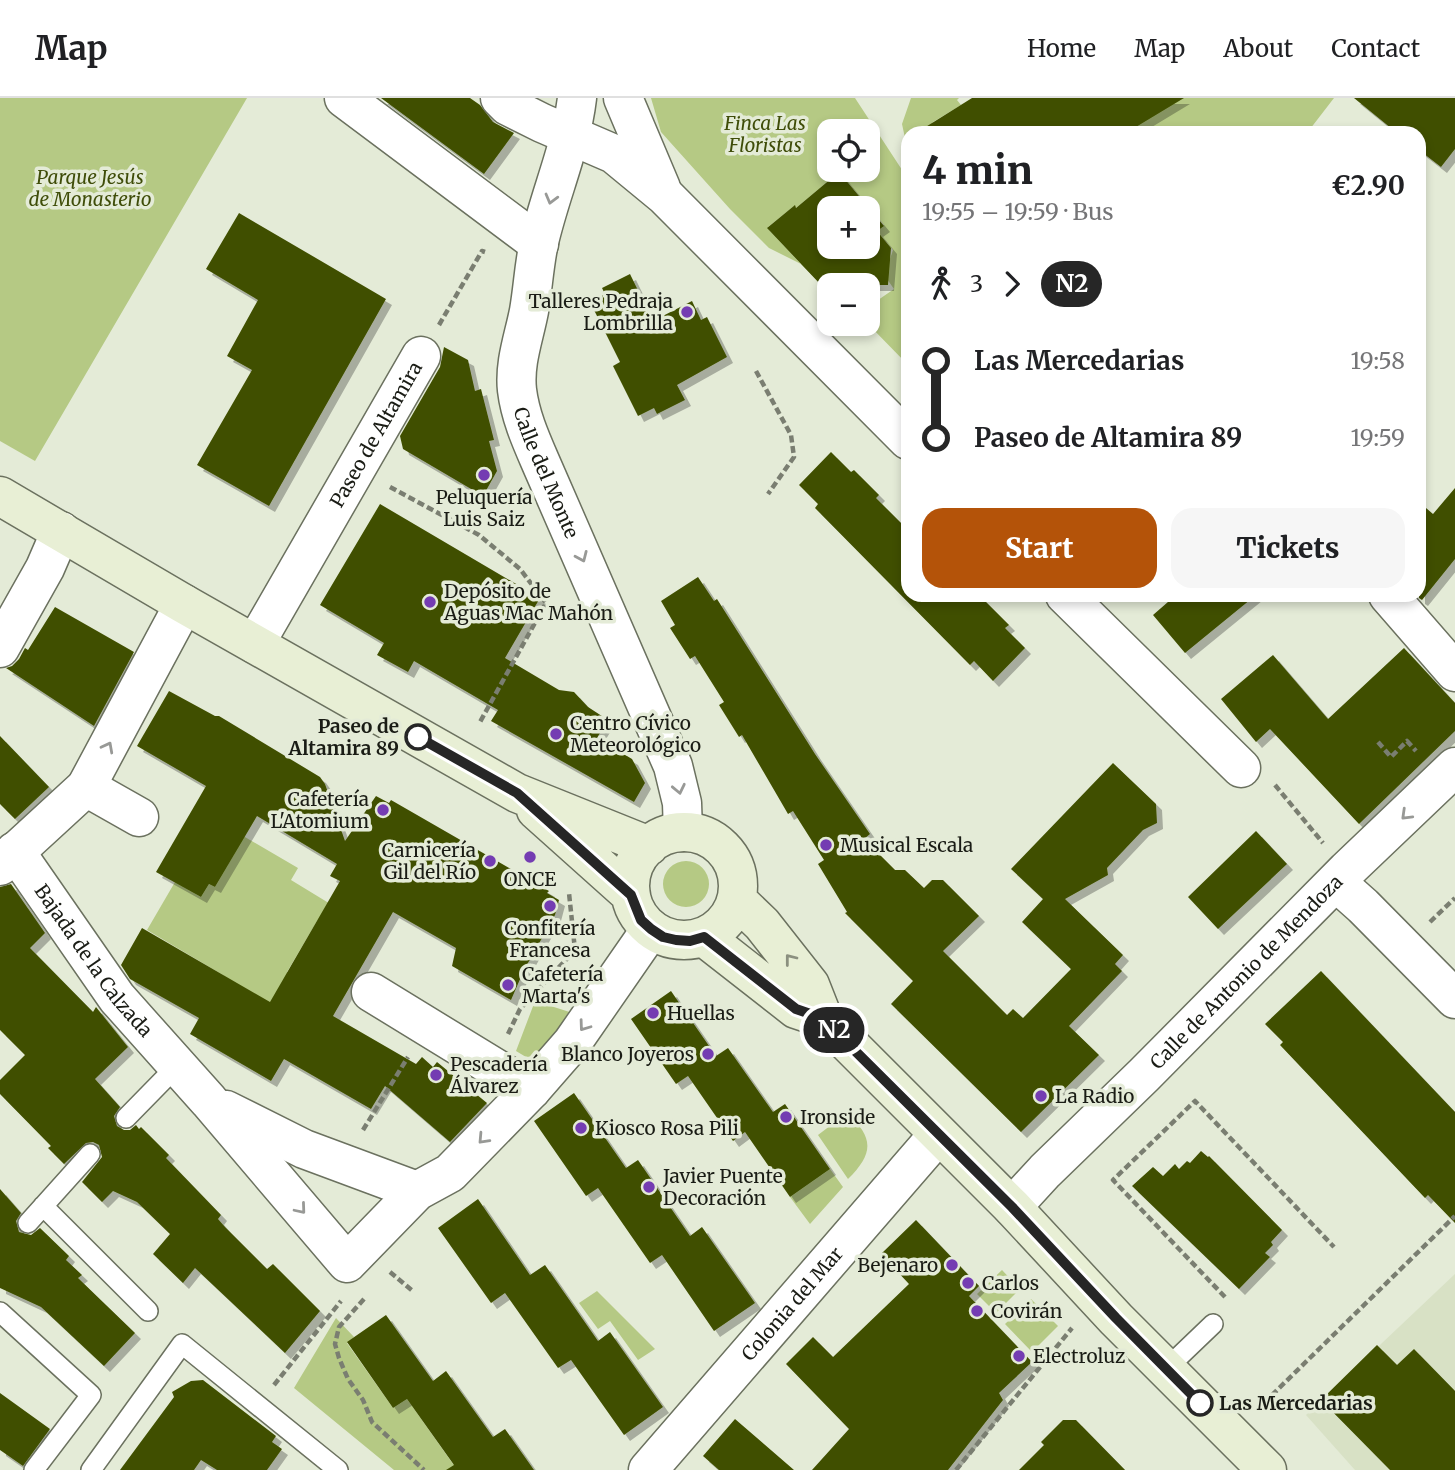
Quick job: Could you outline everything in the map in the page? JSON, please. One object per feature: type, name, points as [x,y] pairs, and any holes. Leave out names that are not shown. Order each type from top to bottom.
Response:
[{"type":"main road","points":[[0,496],[517,793],[649,846]]},
{"type":"main road","points":[[517,793],[631,895]]},
{"type":"main road","points":[[683,832],[708,837],[718,844],[727,853],[738,875],[737,900],[730,916],[719,929],[690,941],[663,937],[651,929],[641,920],[631,895],[631,877],[637,860],[659,838],[683,832]]},
{"type":"main road","points":[[737,900],[762,924],[810,985],[822,1018],[1012,1207],[1097,1298],[1267,1470]]},
{"type":"main road","points":[[704,937],[796,1009],[822,1018]]},
{"type":"street","points":[[344,98],[539,244]]},
{"type":"street","points":[[500,98],[508,106],[542,123],[575,111],[609,106],[627,110],[664,196]]},
{"type":"street","points":[[575,111],[614,154],[664,196],[901,433]]},
{"type":"street","name":"Calle del Monte","points":[[575,111],[539,244],[519,355],[517,388],[524,422],[673,766],[682,803],[683,832]]},
{"type":"street","name":"Paseo de Altamira","points":[[255,644],[421,356]]},
{"type":"street","points":[[0,648],[45,568],[61,531]]},
{"type":"street","points":[[1072,602],[1256,774]]},
{"type":"street","points":[[1394,602],[1455,671]]},
{"type":"street","name":"Bajada de la Calzada","points":[[184,604],[86,787],[7,859],[117,998],[359,1276]]},
{"type":"street","name":"Calle de Antonio de Mendoza","points":[[1012,1207],[1333,867],[1455,767]]},
{"type":"street","points":[[86,787],[139,817]]},
{"type":"street","points":[[1333,867],[1380,923],[1453,995]]},
{"type":"street","points":[[359,1276],[417,1191],[450,1173],[531,1090],[572,1043],[651,929]]},
{"type":"street","points":[[371,992],[531,1090]]},
{"type":"street","name":"Bajada de la Calzada","points":[[209,1101],[304,1149],[417,1191]]},
{"type":"street","name":"Colonia del Mar","points":[[648,1470],[938,1135]]},
{"type":"street","points":[[274,1177],[285,1163],[304,1149]]},
{"type":"lane","points":[[126,1118],[177,1066]]},
{"type":"lane","points":[[28,1223],[90,1154]]},
{"type":"lane","points":[[43,1206],[148,1311]]},
{"type":"lane","points":[[0,1312],[91,1395],[34,1470]]},
{"type":"lane","points":[[1167,1369],[1213,1324]]},
{"type":"lane","points":[[91,1470],[182,1344],[338,1470]]},
{"type":"path","name":"Paseo de Altamira","points":[[421,356],[482,251],[494,257]]},
{"type":"path","points":[[756,372],[792,435],[794,457],[768,494]]},
{"type":"path","points":[[390,487],[479,535],[520,569],[547,603],[480,722]]},
{"type":"path","points":[[1378,742],[1391,757],[1407,741]]},
{"type":"path","points":[[1256,774],[1333,867]]},
{"type":"path","points":[[492,1067],[520,1009],[575,950],[569,892]]},
{"type":"path","points":[[342,1163],[427,1027]]},
{"type":"path","points":[[1233,1306],[1113,1180],[1195,1101],[1334,1247]]},
{"type":"path","points":[[1284,1409],[1270,1397],[1455,1216]]},
{"type":"path","points":[[380,1280],[397,1261]]},
{"type":"path","points":[[388,1271],[414,1292]]},
{"type":"path","points":[[279,1378],[359,1276]]},
{"type":"path","points":[[359,1276],[339,1327],[335,1344],[338,1358],[348,1379],[363,1400],[372,1422],[424,1470]]},
{"type":"path","points":[[956,1470],[1097,1298]]},
{"type":"shaded area","points":[[1455,1274],[1455,1470],[1355,1470],[1306,1415]]},
{"type":"green space","name":"Parque Jesús de Monasterio","points":[[0,98],[247,98],[35,461],[0,441]]},
{"type":"green space","name":"Finca Las Floristas","points":[[651,98],[855,98],[869,119],[817,119],[817,182],[827,182],[768,227],[801,264],[769,248],[661,132]]},
{"type":"green space","points":[[911,98],[959,98],[957,100],[961,105],[930,126],[902,124]]},
{"type":"green space","points":[[1140,98],[1334,98],[1312,126],[1126,126]]},
{"type":"green space","points":[[880,136],[901,168],[901,358],[880,336],[880,299],[894,289],[882,272],[817,273],[817,278],[801,264],[890,259],[893,250],[880,235],[880,228],[884,225],[880,220],[880,196],[859,196],[847,182],[880,182]]},
{"type":"green space","points":[[238,833],[298,868],[291,880],[332,905],[317,921],[287,972],[292,975],[296,1038],[223,975],[147,930],[175,882],[201,897],[209,884],[215,887],[236,851]]},
{"type":"green space","points":[[686,861],[702,868],[709,884],[702,900],[686,907],[670,900],[663,884],[670,868]]},
{"type":"green space","points":[[535,1001],[579,1015],[541,1066],[516,1051]]},
{"type":"green space","points":[[847,1113],[862,1130],[867,1146],[863,1161],[848,1179],[818,1135]]},
{"type":"green space","points":[[830,1169],[843,1187],[810,1224],[790,1197]]},
{"type":"green space","points":[[1002,1270],[1020,1289],[996,1313],[977,1294]]},
{"type":"green space","points":[[597,1291],[655,1349],[638,1360],[610,1321],[598,1329],[579,1303]]},
{"type":"green space","points":[[1031,1299],[1058,1326],[1032,1352],[1005,1324]]},
{"type":"green space","points":[[336,1318],[354,1337],[347,1343],[393,1408],[407,1399],[453,1464],[475,1470],[394,1470],[294,1388]]},
{"type":"building","points":[[381,98],[470,98],[480,105],[493,122],[514,133],[484,174]]},
{"type":"building","points":[[972,98],[1184,98],[1138,126],[927,126]]},
{"type":"building","points":[[1354,98],[1455,98],[1455,149],[1441,167],[1426,155],[1426,126],[1388,126]]},
{"type":"building","points":[[827,182],[847,182],[859,196],[817,196],[817,259],[880,259],[880,235],[891,248],[888,285],[880,285],[880,273],[817,273],[817,281],[767,228],[795,205],[796,208]]},
{"type":"building","points":[[239,213],[386,299],[269,506],[197,465],[252,370],[227,356],[258,300],[206,269]]},
{"type":"building","points":[[630,274],[653,321],[692,301],[701,320],[707,317],[727,357],[677,385],[685,400],[657,414],[654,408],[638,416],[613,366],[620,362],[590,302],[605,294],[602,288]]},
{"type":"building","points":[[444,347],[468,360],[475,391],[481,389],[494,440],[489,441],[497,471],[483,496],[403,449],[400,436],[440,367]]},
{"type":"building","points":[[831,452],[879,495],[876,498],[901,523],[901,595],[815,508],[818,504],[799,485]]},
{"type":"building","points":[[1455,488],[1455,559],[1426,595],[1426,508],[1433,514]]},
{"type":"building","name":"Depósito de Aguas Mac Mahón","points":[[380,504],[540,598],[505,658],[559,690],[574,692],[588,707],[608,720],[597,738],[632,759],[645,783],[634,802],[491,721],[498,710],[414,661],[408,672],[377,655],[384,643],[320,605]]},
{"type":"building","points":[[698,577],[714,601],[717,599],[815,754],[870,834],[864,839],[895,870],[905,870],[924,888],[932,880],[943,880],[979,916],[943,951],[1007,1015],[1013,1009],[1023,1018],[1071,969],[1022,922],[1043,899],[1011,869],[1113,763],[1156,804],[1157,823],[1143,830],[1107,868],[1108,875],[1065,899],[1123,955],[1115,964],[1122,971],[1069,1026],[1099,1055],[1021,1132],[891,1004],[913,981],[845,913],[847,912],[818,864],[824,860],[793,811],[788,814],[742,735],[739,737],[719,705],[724,702],[695,656],[690,659],[670,628],[675,625],[661,601]]},
{"type":"building","points":[[908,602],[986,602],[1009,625],[1005,628],[1025,648],[993,681],[974,661],[970,665]]},
{"type":"building","points":[[1168,602],[1247,602],[1185,653],[1153,615]]},
{"type":"building","points":[[55,607],[134,652],[94,726],[6,668],[19,659],[25,648],[28,650]]},
{"type":"building","points":[[1404,648],[1455,703],[1455,731],[1359,824],[1270,729],[1256,742],[1221,699],[1273,655],[1328,719]]},
{"type":"building","points":[[169,691],[219,716],[320,777],[325,784],[345,841],[376,796],[389,803],[391,800],[549,891],[547,893],[559,900],[555,915],[524,970],[511,1000],[452,966],[456,948],[393,912],[333,1016],[416,1064],[422,1057],[433,1067],[437,1062],[487,1103],[450,1142],[385,1086],[371,1109],[284,1059],[271,1081],[190,1034],[199,1018],[130,979],[121,965],[142,928],[270,1002],[340,881],[330,876],[337,864],[257,816],[215,887],[209,884],[201,897],[156,872],[206,786],[137,746]]},
{"type":"building","points":[[0,736],[49,787],[15,819],[0,804]]},
{"type":"building","points":[[1256,831],[1287,864],[1218,929],[1188,897]]},
{"type":"building","points":[[11,884],[45,933],[30,948],[93,1012],[96,1007],[128,1047],[95,1079],[120,1107],[114,1116],[117,1126],[124,1130],[130,1130],[136,1125],[139,1129],[141,1127],[169,1155],[166,1158],[221,1215],[218,1219],[225,1227],[267,1269],[273,1264],[320,1311],[285,1353],[195,1268],[183,1283],[153,1254],[170,1234],[137,1202],[113,1191],[102,1202],[82,1182],[102,1157],[99,1145],[86,1143],[64,1164],[48,1148],[51,1146],[0,1094],[0,1080],[25,1055],[0,1030],[0,887]]},
{"type":"building","points":[[1321,971],[1455,1112],[1455,1223],[1428,1195],[1425,1198],[1280,1045],[1283,1042],[1265,1024]]},
{"type":"building","points":[[671,991],[716,1056],[728,1048],[773,1112],[785,1104],[830,1169],[790,1197],[745,1132],[733,1141],[688,1076],[676,1084],[631,1019]]},
{"type":"building","points":[[574,1093],[626,1168],[638,1160],[690,1236],[702,1227],[755,1303],[714,1331],[662,1255],[650,1263],[598,1188],[586,1196],[534,1121]]},
{"type":"building","points":[[1201,1151],[1282,1230],[1265,1253],[1270,1257],[1239,1289],[1132,1186],[1153,1167],[1163,1176],[1175,1164],[1179,1169],[1187,1161],[1190,1163]]},
{"type":"building","points":[[0,1189],[21,1213],[16,1221],[19,1232],[31,1235],[40,1228],[69,1256],[66,1260],[82,1275],[78,1278],[135,1333],[104,1366],[41,1307],[0,1288]]},
{"type":"building","points":[[478,1199],[530,1275],[545,1265],[598,1341],[610,1332],[663,1407],[624,1435],[571,1360],[558,1368],[505,1293],[491,1303],[438,1228]]},
{"type":"building","points":[[916,1220],[979,1286],[969,1296],[1032,1362],[999,1393],[1003,1400],[948,1470],[812,1470],[849,1429],[786,1364],[813,1337],[833,1357],[909,1284],[881,1254]]},
{"type":"building","points":[[386,1315],[433,1381],[446,1371],[493,1437],[505,1429],[534,1470],[446,1470],[454,1465],[407,1399],[393,1408],[347,1342]]},
{"type":"building","points":[[1377,1345],[1397,1365],[1414,1349],[1455,1391],[1455,1470],[1390,1470],[1321,1400]]},
{"type":"building","points":[[203,1380],[276,1436],[272,1442],[282,1449],[267,1470],[217,1470],[201,1460],[194,1470],[120,1470],[174,1397],[172,1392],[191,1381]]},
{"type":"building","points":[[0,1393],[50,1429],[23,1466],[0,1450]]},
{"type":"building","points":[[735,1419],[794,1470],[719,1470],[703,1456]]},
{"type":"building","points":[[1063,1420],[1076,1420],[1125,1470],[1019,1470],[1044,1445],[1041,1442]]},
{"type":"bus line","name":"N2","points":[[418,737],[517,793],[631,895],[641,920],[651,929],[663,937],[676,940],[690,941],[704,937],[796,1009],[822,1018],[1012,1207],[1200,1403]]},
{"type":"place","name":"Talleres Pedraja Lombrilla","points":[[687,312]]},
{"type":"place","name":"Peluquería Luis Saiz","points":[[484,475]]},
{"type":"place","name":"Depósito de Aguas Mac Mahón","points":[[430,602]]},
{"type":"place","name":"Centro Cívico Meteorológico","points":[[556,734]]},
{"type":"place","name":"Paseo de Altamira 89","points":[[418,737]]},
{"type":"place","name":"Cafetería L'Atomium","points":[[383,810]]},
{"type":"place","name":"Musical Escala","points":[[826,845]]},
{"type":"place","name":"ONCE","points":[[530,857]]},
{"type":"place","name":"Carnicería Gil del Río","points":[[490,861]]},
{"type":"place","name":"Confitería Francesa","points":[[550,906]]},
{"type":"place","name":"Cafetería Marta's","points":[[508,985]]},
{"type":"place","name":"Huellas","points":[[653,1013]]},
{"type":"place","name":"Blanco Joyeros","points":[[708,1054]]},
{"type":"place","name":"Pescadería Álvarez","points":[[436,1075]]},
{"type":"place","name":"La Radio","points":[[1041,1096]]},
{"type":"place","name":"Ironside","points":[[786,1117]]},
{"type":"place","name":"Kiosco Rosa Pili","points":[[581,1128]]},
{"type":"place","name":"Javier Puente Decoración","points":[[649,1187]]},
{"type":"place","name":"Bejenaro","points":[[952,1265]]},
{"type":"place","name":"Carlos","points":[[968,1283]]},
{"type":"place","name":"Covirán","points":[[977,1311]]},
{"type":"place","name":"Electroluz","points":[[1019,1356]]},
{"type":"place","name":"Las Mercedarias","points":[[1200,1403]]}]
